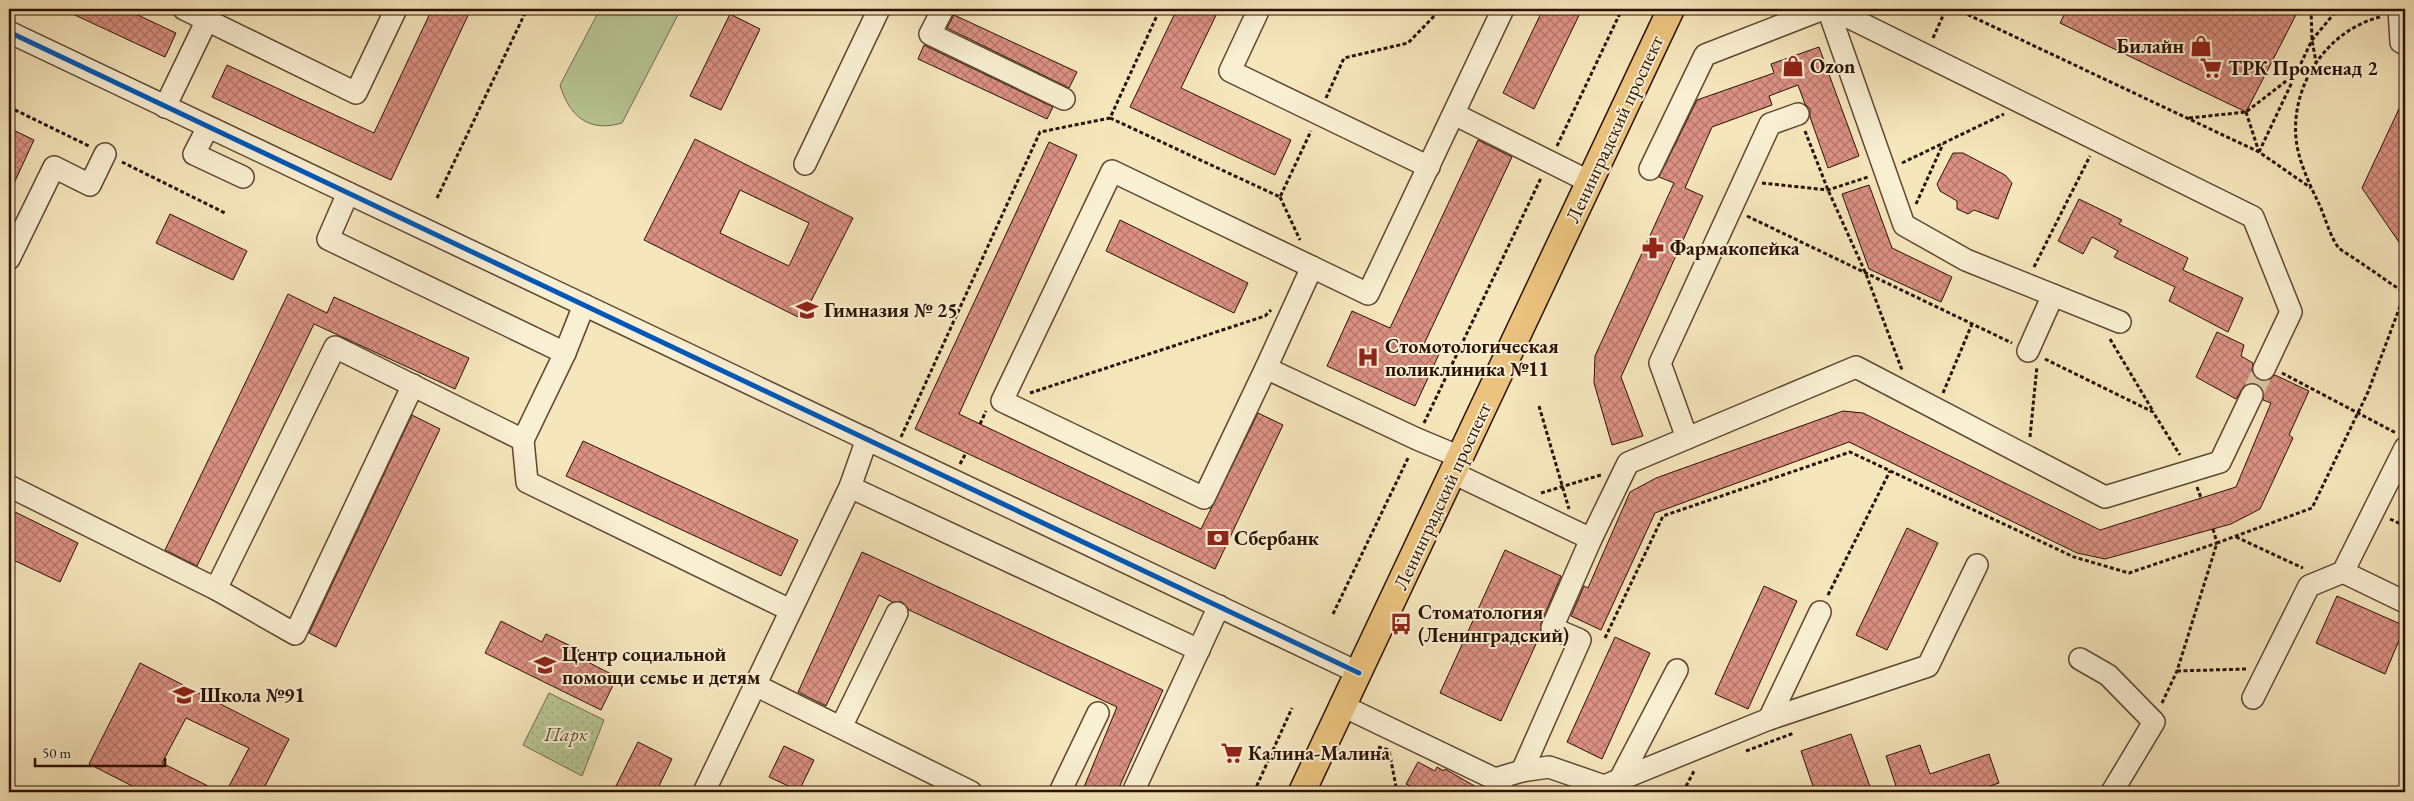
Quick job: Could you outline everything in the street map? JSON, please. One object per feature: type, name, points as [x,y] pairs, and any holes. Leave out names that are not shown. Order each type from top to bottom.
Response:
[{"type":"main road","name":"Ленинградский проспект","points":[[1302,792],[1671,9]]},
{"type":"street","points":[[184,9],[356,93],[396,9]]},
{"type":"street","points":[[805,164],[879,9]]},
{"type":"street","points":[[943,9],[930,34],[1064,99]]},
{"type":"street","points":[[1259,9],[1230,70],[1429,167]]},
{"type":"street","points":[[1312,267],[1204,498],[1002,402],[1112,171],[1312,267],[1368,294],[1503,9]]},
{"type":"street","points":[[1650,169],[1704,55],[1823,9]]},
{"type":"street","points":[[1830,9],[2253,217],[2291,312],[2265,367]]},
{"type":"street","points":[[1830,9],[1904,225],[1966,260],[2120,322]]},
{"type":"street","points":[[2399,11],[2401,42],[2405,44]]},
{"type":"street","points":[[166,107],[206,20]]},
{"type":"street","points":[[9,32],[1359,673]]},
{"type":"street","points":[[1454,114],[1590,182]]},
{"type":"street","points":[[1687,438],[1660,362],[1770,124],[1798,114]]},
{"type":"street","points":[[208,127],[194,154],[243,177]]},
{"type":"street","points":[[9,259],[54,167],[90,184],[105,154]]},
{"type":"street","points":[[348,193],[328,238],[565,353]]},
{"type":"street","points":[[2033,353],[2053,295]]},
{"type":"street","points":[[584,305],[565,353],[524,440],[527,482],[790,610]]},
{"type":"street","points":[[216,589],[335,347],[524,440]]},
{"type":"street","points":[[1522,771],[1580,640],[1552,628],[1584,536],[1628,463],[1856,367],[2105,497],[2220,462],[2252,395]]},
{"type":"street","points":[[1266,368],[1417,439],[1513,502],[1584,536]]},
{"type":"street","points":[[9,486],[216,589],[295,634],[413,385]]},
{"type":"street","points":[[704,792],[850,486],[867,439]]},
{"type":"street","points":[[2335,576],[2401,441]]},
{"type":"street","points":[[850,486],[1199,650]]},
{"type":"street","points":[[1343,706],[1500,786],[1522,771],[1549,767],[1604,786],[1769,719],[1928,666],[1977,565]]},
{"type":"street","points":[[2253,698],[2309,586],[2335,576],[2405,602]]},
{"type":"street","points":[[1133,792],[1219,606]]},
{"type":"street","points":[[1769,719],[1820,612]]},
{"type":"street","points":[[841,727],[897,613]]},
{"type":"street","points":[[2080,659],[2108,675],[2154,722],[2112,792]]},
{"type":"street","points":[[1620,779],[1677,670]]},
{"type":"street","points":[[755,685],[971,792]]},
{"type":"street","points":[[1060,792],[1098,712]]},
{"type":"path","points":[[438,198],[528,9]]},
{"type":"path","points":[[894,452],[1040,132],[1110,118],[1160,9]]},
{"type":"path","points":[[1333,614],[1622,9]]},
{"type":"path","points":[[1925,55],[1946,9]]},
{"type":"path","points":[[1956,9],[2259,152],[2311,188]]},
{"type":"path","points":[[2311,9],[2312,40],[2316,62]]},
{"type":"path","points":[[2259,152],[2312,40],[2338,9]]},
{"type":"path","points":[[1605,638],[1663,516],[1850,452],[2074,557],[2129,574],[2217,544],[2312,508],[2368,392],[2405,293],[2339,248],[2300,160],[2296,139],[2296,117],[2302,92],[2316,62],[2330,43],[2348,30],[2373,19],[2399,11]]},
{"type":"path","points":[[2188,118],[2246,112],[2296,74]]},
{"type":"path","points":[[1744,181],[1828,190],[1885,171],[2024,104]]},
{"type":"path","points":[[2246,112],[2259,152]]},
{"type":"path","points":[[1798,114],[1828,190],[1866,274],[1912,397]]},
{"type":"path","points":[[2026,283],[2098,140]]},
{"type":"path","points":[[1906,226],[1944,143]]},
{"type":"path","points":[[1280,198],[1312,267]]},
{"type":"path","points":[[1731,208],[2154,412]]},
{"type":"path","points":[[980,424],[989,406],[1265,316],[1272,309]]},
{"type":"path","points":[[2093,311],[2190,471]]},
{"type":"path","points":[[1936,409],[1972,324]]},
{"type":"path","points":[[2028,457],[2033,353]]},
{"type":"path","points":[[2265,367],[2358,413],[2401,441]]},
{"type":"path","points":[[1539,406],[1562,487],[1584,536]]},
{"type":"path","points":[[1513,502],[1626,467]]},
{"type":"path","points":[[1820,612],[1890,471]]},
{"type":"path","points":[[2154,722],[2177,671],[2217,544],[2213,529]]},
{"type":"path","points":[[2236,537],[2335,576]]},
{"type":"path","points":[[2177,671],[2268,668]]},
{"type":"path","points":[[1254,792],[1292,708]]},
{"type":"path","points":[[1740,753],[1796,732]]},
{"type":"path","points":[[1378,747],[1389,750],[1397,792]]},
{"type":"path","points":[[1683,792],[1693,771],[1702,767]]},
{"type":"green space","points":[[600,9],[681,9],[622,123],[610,126],[590,124],[582,119],[569,105],[560,85]]},
{"type":"green space","name":"Парк","points":[[549,693],[604,720],[582,776],[523,745]]},
{"type":"building","points":[[62,9],[125,9],[176,33],[165,57]]},
{"type":"building","points":[[432,9],[471,9],[391,180],[212,97],[227,65],[374,133]]},
{"type":"building","points":[[1177,9],[1219,9],[1181,88],[1291,140],[1275,175],[1130,107]]},
{"type":"building","points":[[1543,9],[1582,9],[1534,109],[1503,93]]},
{"type":"building","name":"ТРК Променад 2","points":[[2067,9],[2299,9],[2246,112],[2060,23]]},
{"type":"building","points":[[730,14],[760,29],[721,110],[690,96]]},
{"type":"building","points":[[954,15],[1077,72],[1069,88],[947,28]]},
{"type":"building","points":[[924,45],[1053,107],[1047,119],[918,59]]},
{"type":"building","points":[[1819,47],[1859,156],[1828,168],[1810,117],[1810,109],[1805,104],[1798,85],[1769,96],[1772,105],[1712,127],[1685,188],[1703,196],[1621,377],[1643,436],[1612,445],[1594,383],[1595,356],[1674,183],[1659,177],[1697,100],[1774,73],[1771,64]]},
{"type":"building","points":[[2405,96],[2405,251],[2362,188]]},
{"type":"building","points":[[9,128],[34,140],[9,194]]},
{"type":"building","points":[[695,139],[853,218],[802,319],[644,240]],"holes":[[[740,190],[809,223],[789,266],[720,233]]]},
{"type":"building","points":[[1478,140],[1512,157],[1424,344],[1440,352],[1415,406],[1327,366],[1352,311],[1390,328]]},
{"type":"building","points":[[1049,142],[1077,155],[959,414],[1201,529],[1258,413],[1283,425],[1215,569],[915,429]]},
{"type":"building","points":[[1953,153],[1963,153],[2005,175],[2012,183],[1998,219],[1974,210],[1968,214],[1957,209],[1957,201],[1940,191],[1937,184]]},
{"type":"building","points":[[1869,185],[1892,248],[1952,277],[1941,302],[1869,269],[1842,194]]},
{"type":"building","points":[[2079,199],[2122,220],[2119,224],[2188,258],[2183,270],[2243,298],[2228,332],[2169,301],[2175,287],[2114,257],[2118,251],[2092,237],[2083,254],[2058,241]]},
{"type":"building","points":[[170,214],[247,251],[233,280],[156,243]]},
{"type":"building","points":[[1120,220],[1248,283],[1234,313],[1106,251]]},
{"type":"building","points":[[288,294],[327,313],[334,297],[469,358],[455,389],[314,324],[197,566],[165,550]]},
{"type":"building","points":[[2217,332],[2244,345],[2241,356],[2253,363],[2252,370],[2258,380],[2265,381],[2275,375],[2309,391],[2289,435],[2293,438],[2260,509],[2231,524],[2105,559],[2077,553],[1849,442],[1655,513],[1601,630],[1571,616],[1584,586],[1588,588],[1630,492],[1656,478],[1843,411],[1863,413],[2100,530],[2236,487],[2271,403],[2263,400],[2263,388],[2257,384],[2245,385],[2236,399],[2196,377]]},
{"type":"building","points":[[412,415],[440,429],[336,647],[309,633]]},
{"type":"building","points":[[583,441],[798,540],[781,576],[566,476]]},
{"type":"building","points":[[9,509],[78,543],[60,582],[9,558]]},
{"type":"building","points":[[1907,528],[1938,543],[1887,650],[1856,635]]},
{"type":"building","points":[[1505,550],[1561,576],[1541,623],[1541,633],[1501,721],[1440,693]]},
{"type":"building","points":[[862,552],[1163,690],[1117,792],[1082,792],[1117,707],[909,610],[902,602],[892,602],[879,595],[826,706],[798,692]]},
{"type":"building","points":[[1764,586],[1797,601],[1748,709],[1715,694]]},
{"type":"building","points":[[2337,596],[2405,626],[2385,674],[2316,643]]},
{"type":"building","points":[[501,621],[542,642],[546,634],[579,650],[576,656],[617,677],[601,710],[485,653]]},
{"type":"building","points":[[1615,637],[1650,653],[1602,759],[1567,742]]},
{"type":"building","points":[[140,663],[289,739],[262,792],[226,792],[249,748],[186,718],[162,763],[220,792],[144,792],[89,764]]},
{"type":"building","points":[[1851,734],[1872,792],[1815,792],[1801,751]]},
{"type":"building","points":[[638,742],[672,759],[656,792],[613,792]]},
{"type":"building","points":[[1920,745],[1930,774],[1989,754],[1999,783],[1972,792],[1898,792],[1886,756]]},
{"type":"building","points":[[784,746],[814,760],[799,791],[769,777]]},
{"type":"building","points":[[1418,762],[1435,771],[1437,767],[1444,771],[1445,769],[1485,792],[1411,792],[1413,787],[1406,784]]},
{"type":"tunnel","points":[[2252,395],[2264,369]]},
{"type":"cycle path","points":[[9,32],[1359,673]]},
{"type":"place","name":"Билайн","points":[[2201,46]]},
{"type":"place","name":"Ozon","points":[[1793,66]]},
{"type":"place","name":"ТРК Променад 2","points":[[2211,68]]},
{"type":"place","name":"Фармакопейка","points":[[1653,248]]},
{"type":"place","name":"Гимназия № 25","points":[[807,310]]},
{"type":"place","name":"Стомотологическая поликлиника №11","points":[[1368,357]]},
{"type":"place","name":"Сбербанк","points":[[1218,538]]},
{"type":"place","name":"Стоматология (Ленинградский)","points":[[1401,624]]},
{"type":"place","name":"Центр социальной помощи семье и детям","points":[[545,665]]},
{"type":"place","name":"Школа №91","points":[[184,695]]},
{"type":"place","name":"Калина-Малина","points":[[1232,753]]}]
